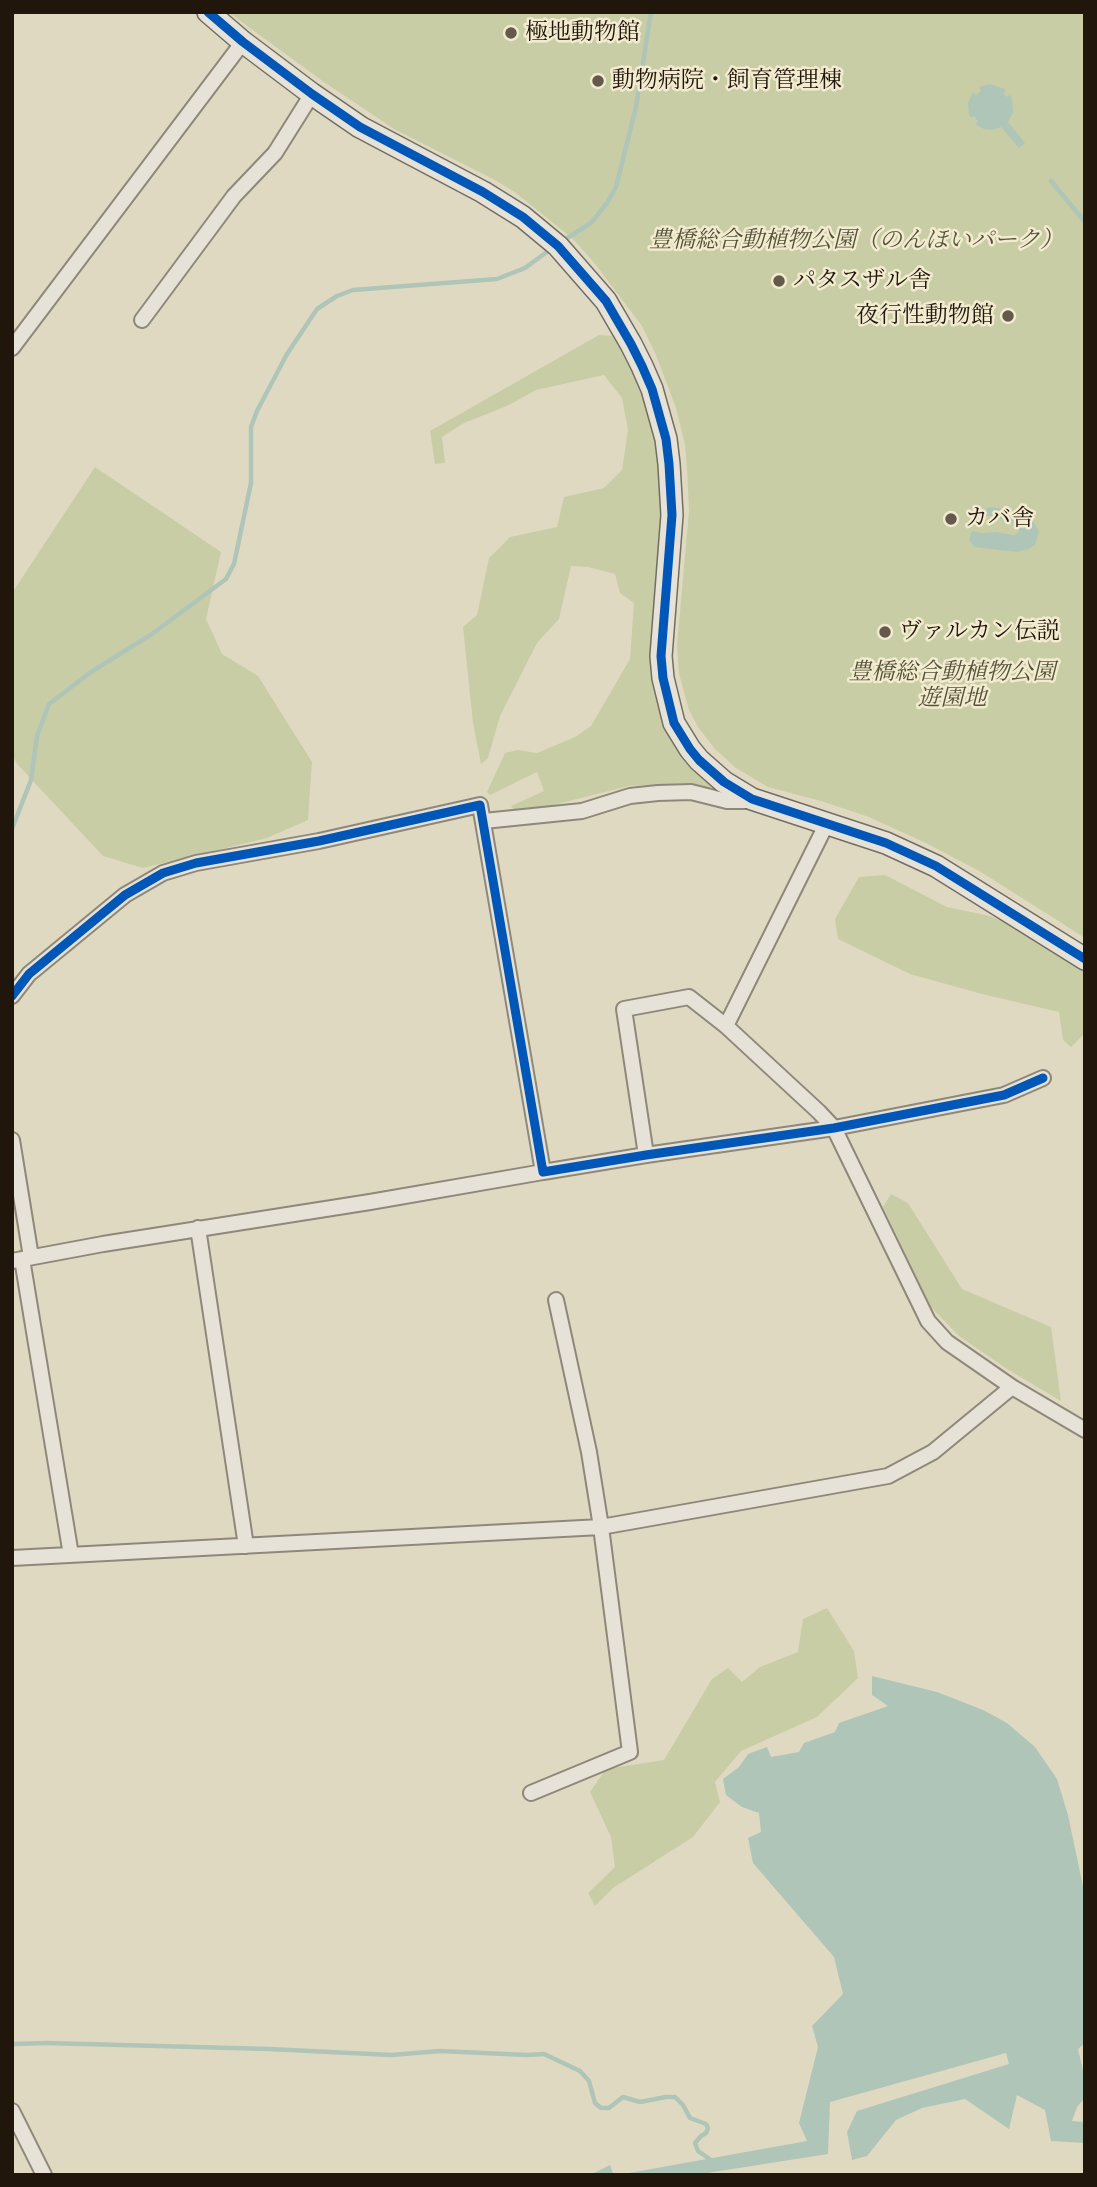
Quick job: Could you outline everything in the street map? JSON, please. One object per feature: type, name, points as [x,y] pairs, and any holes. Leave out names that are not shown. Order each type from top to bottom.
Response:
[{"type":"street","points":[[208,12],[243,42],[360,127],[483,192],[523,217],[574,263],[618,319],[652,389],[666,439],[672,515],[661,656],[669,709],[682,737],[710,771],[752,799],[886,843],[936,866],[1085,960]]},
{"type":"street","points":[[12,348],[243,42]]},
{"type":"street","points":[[142,320],[234,196],[275,153],[312,94]]},
{"type":"street","points":[[484,821],[582,811],[630,796],[658,793],[691,792],[727,801],[760,802]]},
{"type":"street","points":[[12,996],[29,974],[125,895],[163,873],[196,863],[318,841],[480,805],[543,1172]]},
{"type":"street","points":[[726,1027],[827,823]]},
{"type":"street","points":[[646,1155],[624,1009],[689,997],[726,1027],[834,1128],[928,1321],[947,1342],[1012,1387],[1085,1430]]},
{"type":"street","points":[[22,1259],[646,1155],[834,1128],[1004,1095],[1043,1078]]},
{"type":"street","points":[[12,1140],[22,1259],[71,1555]]},
{"type":"street","points":[[198,1228],[246,1546]]},
{"type":"street","points":[[531,1793],[630,1752],[589,1451],[556,1300]]},
{"type":"street","points":[[12,1558],[601,1527],[888,1476],[933,1452],[1012,1387]]},
{"type":"street","points":[[12,2111],[44,2175]]},
{"type":"green space","name":"豊橋総合動植物公園（のんほいパーク）","points":[[228,12],[1085,12],[1085,938],[981,872],[928,844],[869,817],[768,787],[736,768],[715,749],[689,710],[679,674],[677,645],[689,511],[685,445],[676,408],[642,326],[574,240],[516,193],[394,129]]},
{"type":"green space","points":[[599,335],[615,336],[643,384],[664,475],[654,660],[713,786],[709,789],[691,783],[629,786],[517,814],[511,806],[544,791],[537,772],[490,795],[487,792],[505,753],[518,750],[537,753],[575,737],[591,726],[630,659],[634,603],[620,593],[615,574],[571,566],[559,619],[537,643],[500,716],[488,758],[481,764],[473,723],[463,627],[477,615],[489,558],[510,537],[557,527],[564,497],[604,488],[622,470],[628,430],[622,398],[604,375],[536,390],[507,406],[464,423],[442,437],[445,463],[435,464],[430,431]]},
{"type":"green space","points":[[95,467],[221,552],[206,619],[222,654],[258,676],[312,762],[308,820],[267,838],[143,868],[103,856],[18,765],[12,755],[12,593]]},
{"type":"green space","points":[[885,875],[947,907],[990,916],[1022,930],[1085,972],[1085,1033],[1071,1047],[1063,1040],[1059,1012],[910,974],[838,939],[835,919],[859,877]]},
{"type":"green space","points":[[891,1194],[908,1203],[962,1289],[1051,1327],[1061,1401],[959,1336],[931,1307],[883,1207]]},
{"type":"green space","points":[[827,1608],[854,1651],[858,1678],[817,1717],[741,1751],[715,1782],[720,1802],[693,1837],[613,1888],[595,1906],[588,1893],[615,1867],[611,1837],[590,1792],[606,1769],[664,1760],[712,1679],[728,1668],[742,1682],[760,1667],[798,1652],[803,1619]]},
{"type":"shaded area","points":[[990,84],[1006,90],[1003,93],[1012,98],[1013,113],[1008,122],[1025,143],[1019,148],[1001,127],[984,129],[975,124],[978,121],[974,116],[971,118],[969,115],[968,103],[973,92],[976,95],[981,91],[979,87]]},
{"type":"shaded area","points":[[990,507],[1009,510],[1032,519],[1039,531],[1035,545],[1016,552],[974,547],[969,540],[972,531],[1014,535],[1019,532],[1018,525],[992,516],[977,516]]},
{"type":"shaded area","points":[[872,1676],[937,1692],[983,1710],[1007,1723],[1035,1747],[1057,1779],[1068,1815],[1085,1896],[1085,2043],[1078,2049],[1085,2079],[1085,2098],[1077,2107],[1072,2121],[1085,2122],[1085,2143],[1051,2141],[1045,2110],[1017,2095],[1009,2129],[965,2099],[922,2108],[896,2120],[867,2156],[852,2160],[847,2132],[857,2111],[1009,2064],[1006,2053],[830,2102],[828,2154],[694,2175],[590,2175],[610,2165],[613,2173],[629,2173],[807,2141],[799,2123],[818,2047],[812,2026],[843,1994],[834,1957],[753,1863],[748,1838],[761,1832],[759,1813],[742,1807],[726,1795],[723,1779],[739,1767],[748,1754],[767,1747],[771,1757],[799,1752],[804,1743],[835,1732],[839,1723],[888,1706],[872,1695]]},
{"type":"waterway","points":[[561,242],[591,223],[616,187],[636,107],[651,12]]},
{"type":"waterway","points":[[1051,181],[1085,222]]},
{"type":"waterway","points":[[12,829],[31,780],[37,736],[49,704],[91,672],[152,634],[226,579],[234,564],[251,483],[251,427],[287,354],[317,309],[337,296],[353,290],[497,279],[525,268],[551,249]]},
{"type":"waterway","points":[[12,2044],[269,2049],[391,2055],[440,2051],[544,2054],[580,2071],[589,2081],[595,2103],[601,2108],[609,2108],[623,2097],[640,2102],[675,2097],[690,2118],[706,2124],[706,2133],[695,2143],[698,2151],[714,2162]]},
{"type":"cycle path","points":[[208,12],[243,42],[360,127],[483,192],[523,217],[558,246],[606,301],[642,366],[652,389],[666,439],[672,515],[661,656],[663,678],[674,723],[699,760],[724,782],[752,799],[886,843],[936,866],[1085,959]]},
{"type":"cycle path","points":[[12,996],[29,974],[125,895],[163,873],[196,863],[319,841],[480,805],[543,1172],[834,1128],[1004,1095],[1043,1078]]},
{"type":"place","name":"極地動物館","points":[[511,33]]},
{"type":"place","name":"動物病院・飼育管理棟","points":[[598,81]]},
{"type":"place","name":"パタスザル舎","points":[[779,281]]},
{"type":"place","name":"夜行性動物館","points":[[1008,316]]},
{"type":"place","name":"カバ舎","points":[[951,519]]},
{"type":"place","name":"ヴァルカン伝説","points":[[885,632]]},
{"type":"park label","name":"豊橋総合動植物公園 遊園地","points":[[952,686]]}]
